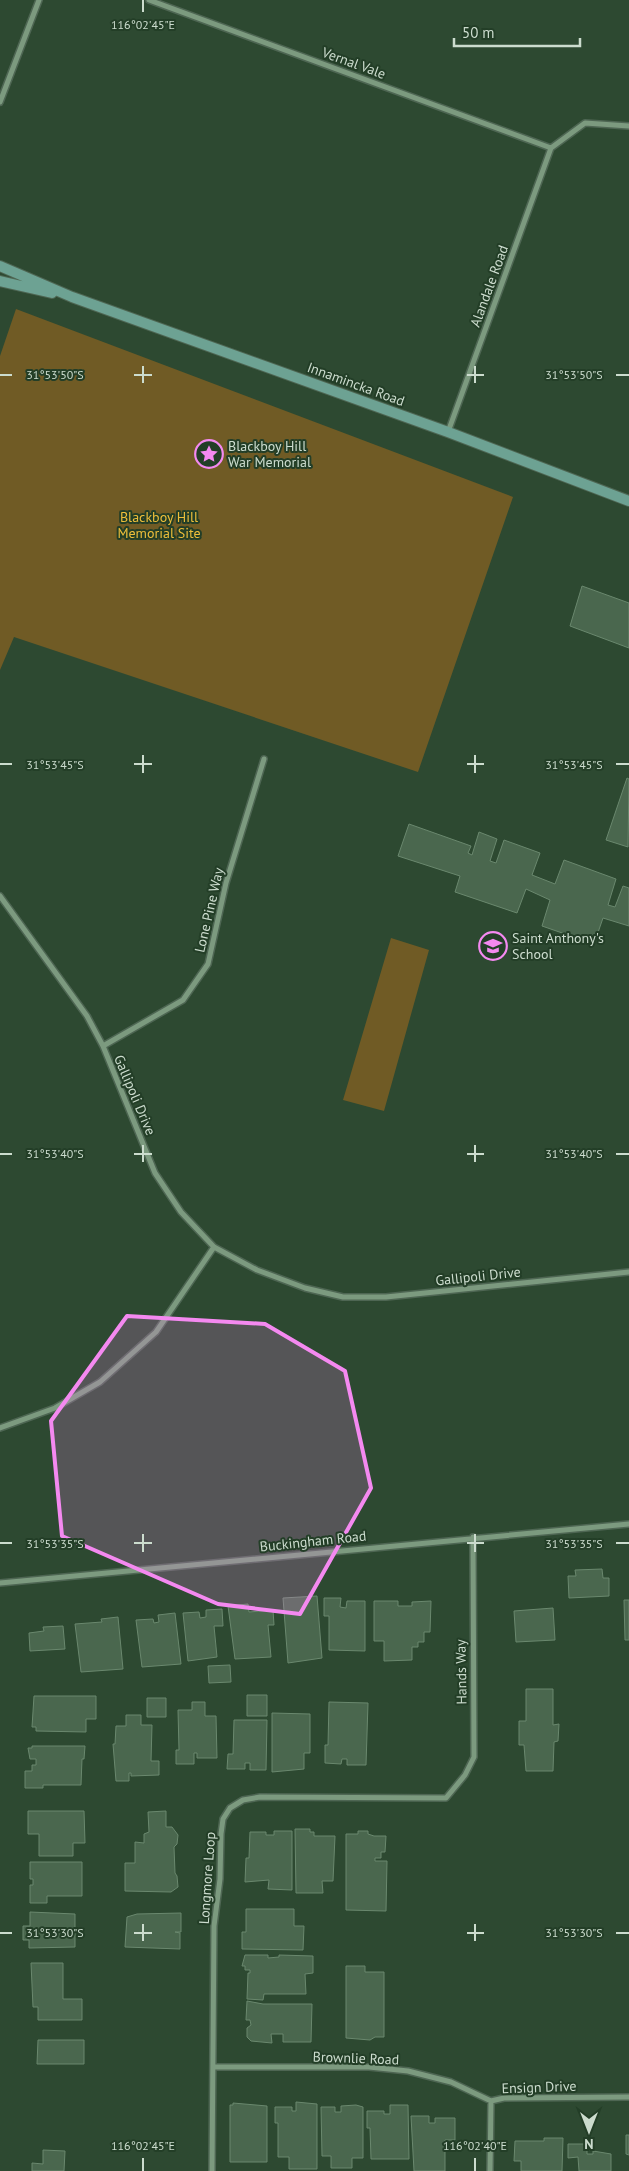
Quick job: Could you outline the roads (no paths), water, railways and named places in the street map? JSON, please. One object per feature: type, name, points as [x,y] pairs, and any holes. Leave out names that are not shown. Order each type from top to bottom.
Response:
[{"type":"main road","name":"Innamincka Road","points":[[0,266],[72,297],[448,432],[629,501]]},
{"type":"main road","name":"Innamincka Road","points":[[0,281],[72,297]]},
{"type":"street","points":[[0,102],[39,0]]},
{"type":"street","name":"Vernal Vale","points":[[149,0],[551,148]]},
{"type":"street","points":[[551,148],[585,123],[629,126]]},
{"type":"street","name":"Alandale Road","points":[[448,432],[551,148]]},
{"type":"street","name":"Lone Pine Way","points":[[103,1046],[183,1000],[208,964],[226,883],[264,759]]},
{"type":"street","name":"Gallipoli Drive","points":[[0,896],[87,1016],[103,1046],[155,1173],[181,1212],[214,1247],[257,1270],[305,1288],[343,1297],[386,1297],[629,1272]]},
{"type":"street","points":[[0,1428],[55,1408],[100,1382],[156,1332],[214,1247]]},
{"type":"street","name":"Buckingham Road","points":[[0,1583],[629,1524]]},
{"type":"street","name":"Hands Way","points":[[446,1798],[466,1775],[474,1756],[473,1538]]},
{"type":"street","name":"Longmore Loop","points":[[212,2171],[214,1926],[220,1879],[223,1819],[230,1808],[243,1800],[260,1798],[446,1798]]},
{"type":"street","name":"Brownlie Road","points":[[214,2067],[368,2067],[408,2071],[451,2082],[491,2101]]},
{"type":"street","name":"Ensign Drive","points":[[490,2171],[491,2101],[504,2098],[629,2097]]},
{"type":"place","name":"Blackboy Hill War Memorial","points":[[209,454]]},
{"type":"place","name":"Saint Anthony's School","points":[[493,946]]},
{"type":"park label","name":"Blackboy Hill Memorial Site","points":[[159,526]]}]
